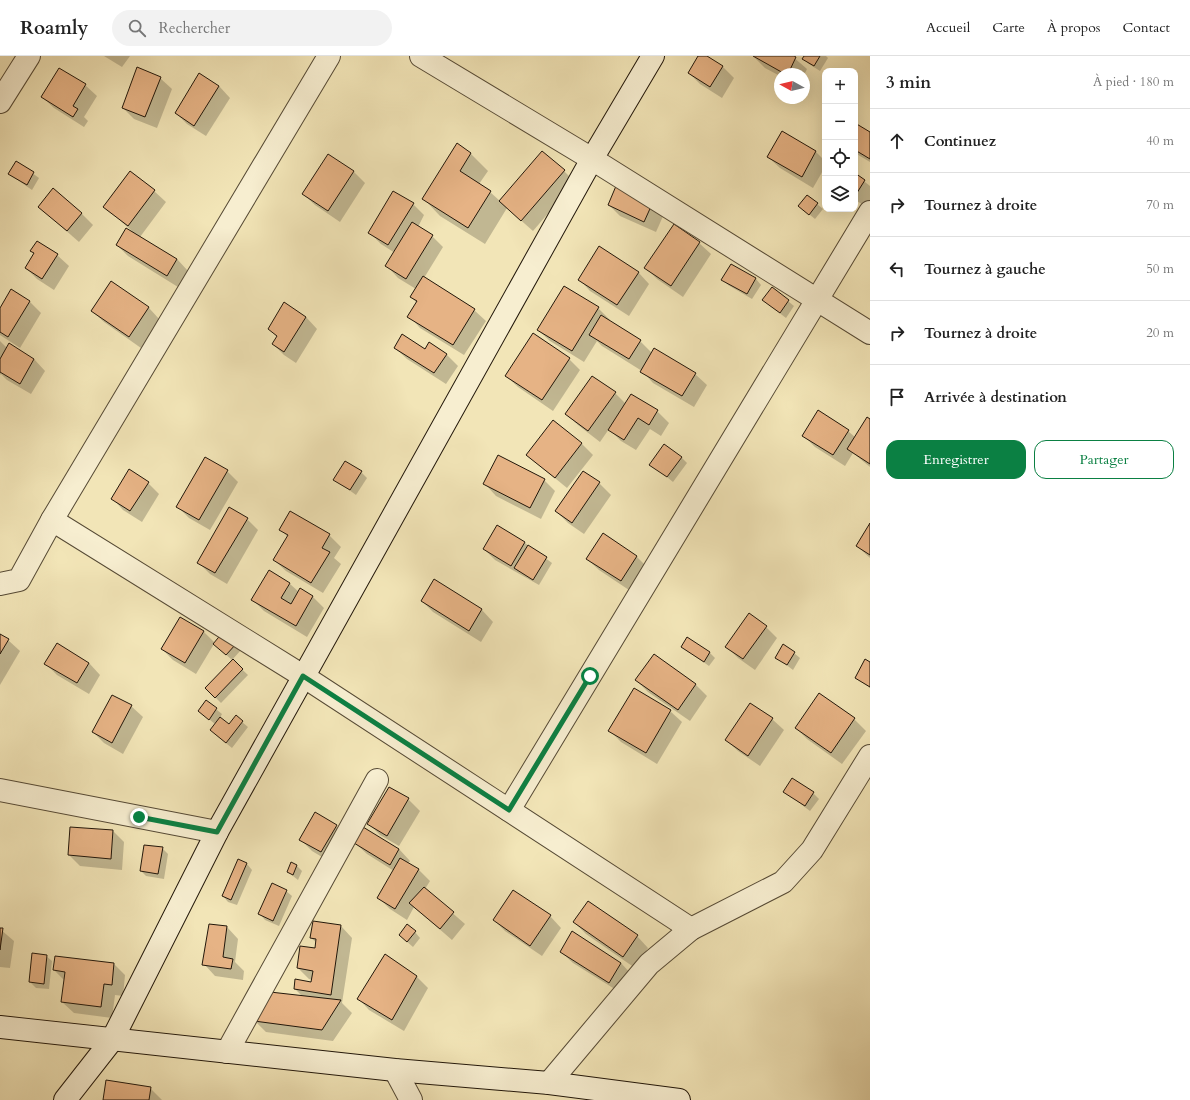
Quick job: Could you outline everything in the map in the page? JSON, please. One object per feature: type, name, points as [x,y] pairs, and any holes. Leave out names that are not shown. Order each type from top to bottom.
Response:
[{"type":"street","points":[[0,102],[29,56]]},
{"type":"street","points":[[0,584],[19,580],[52,520],[329,56]]},
{"type":"street","points":[[421,56],[592,159],[870,333]]},
{"type":"street","points":[[65,1100],[112,1040],[217,832],[592,159],[653,56]]},
{"type":"street","points":[[509,810],[818,301],[870,212]]},
{"type":"street","points":[[52,520],[303,676],[691,929]]},
{"type":"street","points":[[549,1083],[649,964],[691,929],[784,882],[812,850],[870,756]]},
{"type":"street","points":[[227,1052],[377,780]]},
{"type":"street","points":[[0,790],[217,832]]},
{"type":"street","points":[[0,1027],[395,1070],[549,1083],[679,1100]]},
{"type":"street","points":[[395,1070],[411,1100]]},
{"type":"building","points":[[698,56],[707,56],[723,66],[710,87],[688,73]]},
{"type":"building","points":[[753,56],[796,57],[791,68],[774,68]]},
{"type":"building","points":[[804,56],[820,56],[814,66],[802,59]]},
{"type":"building","points":[[137,67],[161,77],[145,117],[122,108]]},
{"type":"building","points":[[59,68],[86,84],[73,106],[78,109],[73,117],[41,97]]},
{"type":"building","points":[[199,73],[219,86],[194,126],[175,113]]},
{"type":"building","points":[[858,125],[870,132],[870,159],[858,152]]},
{"type":"building","points":[[782,131],[816,151],[802,177],[767,157]]},
{"type":"building","points":[[457,143],[471,153],[460,171],[491,191],[468,228],[422,199]]},
{"type":"building","points":[[542,151],[565,170],[521,221],[499,201]]},
{"type":"building","points":[[328,154],[354,171],[328,211],[302,194]]},
{"type":"building","points":[[16,161],[34,172],[27,185],[8,174]]},
{"type":"building","points":[[130,171],[155,190],[128,226],[103,207]]},
{"type":"building","points":[[858,175],[865,180],[858,191]]},
{"type":"building","points":[[616,186],[653,202],[644,222],[608,205]]},
{"type":"building","points":[[53,188],[82,213],[67,231],[38,207]]},
{"type":"building","points":[[393,191],[414,203],[388,245],[368,233]]},
{"type":"building","points":[[807,195],[818,203],[809,215],[798,206]]},
{"type":"building","points":[[412,222],[433,235],[406,279],[385,266]]},
{"type":"building","points":[[674,224],[700,242],[671,286],[644,268]]},
{"type":"building","points":[[126,228],[177,259],[167,276],[116,245]]},
{"type":"building","points":[[37,241],[58,254],[42,279],[25,268],[34,253],[30,251]]},
{"type":"building","points":[[599,246],[639,272],[617,305],[578,280]]},
{"type":"building","points":[[731,264],[756,278],[747,294],[721,280]]},
{"type":"building","points":[[423,276],[475,309],[453,345],[407,317],[417,301],[410,297]]},
{"type":"building","points":[[111,281],[149,307],[129,337],[91,311]]},
{"type":"building","points":[[564,286],[599,307],[572,351],[537,330]]},
{"type":"building","points":[[772,287],[789,300],[780,313],[762,300]]},
{"type":"building","points":[[11,289],[30,301],[8,337],[0,332],[0,308]]},
{"type":"building","points":[[284,302],[306,317],[284,352],[272,344],[277,336],[268,329]]},
{"type":"building","points":[[601,315],[641,340],[629,359],[589,335]]},
{"type":"building","points":[[533,333],[570,358],[542,400],[505,376]]},
{"type":"building","points":[[402,334],[425,349],[429,342],[447,354],[434,373],[394,348]]},
{"type":"building","points":[[9,343],[34,359],[20,384],[0,372],[0,359]]},
{"type":"building","points":[[654,348],[696,373],[682,396],[640,372]]},
{"type":"building","points":[[592,376],[616,392],[588,431],[565,414]]},
{"type":"building","points":[[631,394],[658,410],[649,425],[638,418],[624,440],[608,430]]},
{"type":"building","points":[[818,410],[849,430],[833,455],[802,436]]},
{"type":"building","points":[[867,417],[870,419],[870,464],[847,449]]},
{"type":"building","points":[[553,420],[582,443],[555,478],[526,455]]},
{"type":"building","points":[[664,444],[682,457],[667,477],[649,465]]},
{"type":"building","points":[[498,455],[545,479],[530,508],[483,484]]},
{"type":"building","points":[[205,457],[228,470],[199,520],[176,507]]},
{"type":"building","points":[[345,461],[362,471],[350,490],[333,480]]},
{"type":"building","points":[[129,469],[149,482],[130,511],[111,499]]},
{"type":"building","points":[[583,471],[600,482],[572,523],[555,511]]},
{"type":"building","points":[[229,507],[248,518],[215,573],[197,563]]},
{"type":"building","points":[[290,511],[330,534],[322,548],[330,552],[311,583],[273,560],[288,535],[279,530]]},
{"type":"building","points":[[870,523],[870,555],[856,546]]},
{"type":"building","points":[[497,525],[525,542],[511,566],[483,549]]},
{"type":"building","points":[[603,533],[637,556],[621,581],[586,559]]},
{"type":"building","points":[[528,545],[547,557],[533,580],[514,568]]},
{"type":"building","points":[[269,570],[290,583],[281,598],[291,604],[300,588],[313,596],[296,626],[251,600]]},
{"type":"building","points":[[434,579],[482,609],[469,631],[421,601]]},
{"type":"building","points":[[749,613],[767,626],[743,659],[725,647]]},
{"type":"building","points":[[180,617],[204,631],[185,663],[161,649]]},
{"type":"building","points":[[223,632],[236,644],[226,655],[213,644]]},
{"type":"building","points":[[0,634],[9,639],[0,654]]},
{"type":"building","points":[[687,637],[710,652],[704,662],[681,647]]},
{"type":"building","points":[[57,643],[89,663],[77,683],[44,664]]},
{"type":"building","points":[[783,644],[795,652],[787,665],[775,658]]},
{"type":"building","points":[[654,654],[696,684],[678,710],[635,680]]},
{"type":"building","points":[[233,659],[243,669],[215,698],[205,688]]},
{"type":"building","points":[[865,659],[870,662],[870,687],[855,678]]},
{"type":"building","points":[[634,688],[671,710],[646,753],[608,731]]},
{"type":"building","points":[[819,693],[855,718],[831,753],[795,728]]},
{"type":"building","points":[[112,695],[132,705],[112,743],[92,732]]},
{"type":"building","points":[[206,700],[217,708],[209,720],[198,711]]},
{"type":"building","points":[[750,703],[773,718],[748,756],[725,740]]},
{"type":"building","points":[[236,715],[243,721],[226,743],[210,730],[220,717],[229,724]]},
{"type":"building","points":[[792,778],[814,792],[805,806],[783,792]]},
{"type":"building","points":[[389,787],[409,798],[387,836],[367,824]]},
{"type":"building","points":[[315,812],[337,825],[321,852],[299,840]]},
{"type":"building","points":[[70,827],[113,830],[111,859],[68,855]]},
{"type":"building","points":[[363,827],[399,849],[390,865],[354,843]]},
{"type":"building","points":[[144,845],[163,847],[158,874],[140,871]]},
{"type":"building","points":[[400,858],[419,869],[395,909],[377,898]]},
{"type":"building","points":[[238,859],[247,863],[231,900],[222,896]]},
{"type":"building","points":[[291,862],[297,865],[293,875],[287,872]]},
{"type":"building","points":[[272,883],[287,890],[273,921],[258,914]]},
{"type":"building","points":[[424,887],[454,912],[440,929],[409,903]]},
{"type":"building","points":[[513,890],[551,915],[530,946],[493,920]]},
{"type":"building","points":[[588,901],[638,935],[623,957],[573,922]]},
{"type":"building","points":[[313,921],[341,925],[331,995],[294,989],[295,979],[311,982],[313,971],[297,968],[300,946],[315,948],[316,939],[310,938]]},
{"type":"building","points":[[209,924],[227,926],[223,957],[233,959],[231,969],[202,965]]},
{"type":"building","points":[[407,924],[416,931],[407,942],[399,935]]},
{"type":"building","points":[[0,928],[3,928],[0,950]]},
{"type":"building","points":[[572,931],[621,963],[609,983],[560,952]]},
{"type":"building","points":[[32,953],[47,955],[44,984],[29,982]]},
{"type":"building","points":[[385,954],[417,976],[392,1020],[357,999]]},
{"type":"building","points":[[55,956],[114,963],[112,985],[104,984],[101,1007],[61,1002],[65,972],[53,970]]},
{"type":"building","points":[[270,992],[341,1000],[322,1030],[254,1021]]},
{"type":"building","points":[[106,1080],[151,1087],[149,1100],[103,1100]]},
{"type":"route","points":[[139,817],[217,832],[303,676],[509,810],[590,676]]}]
